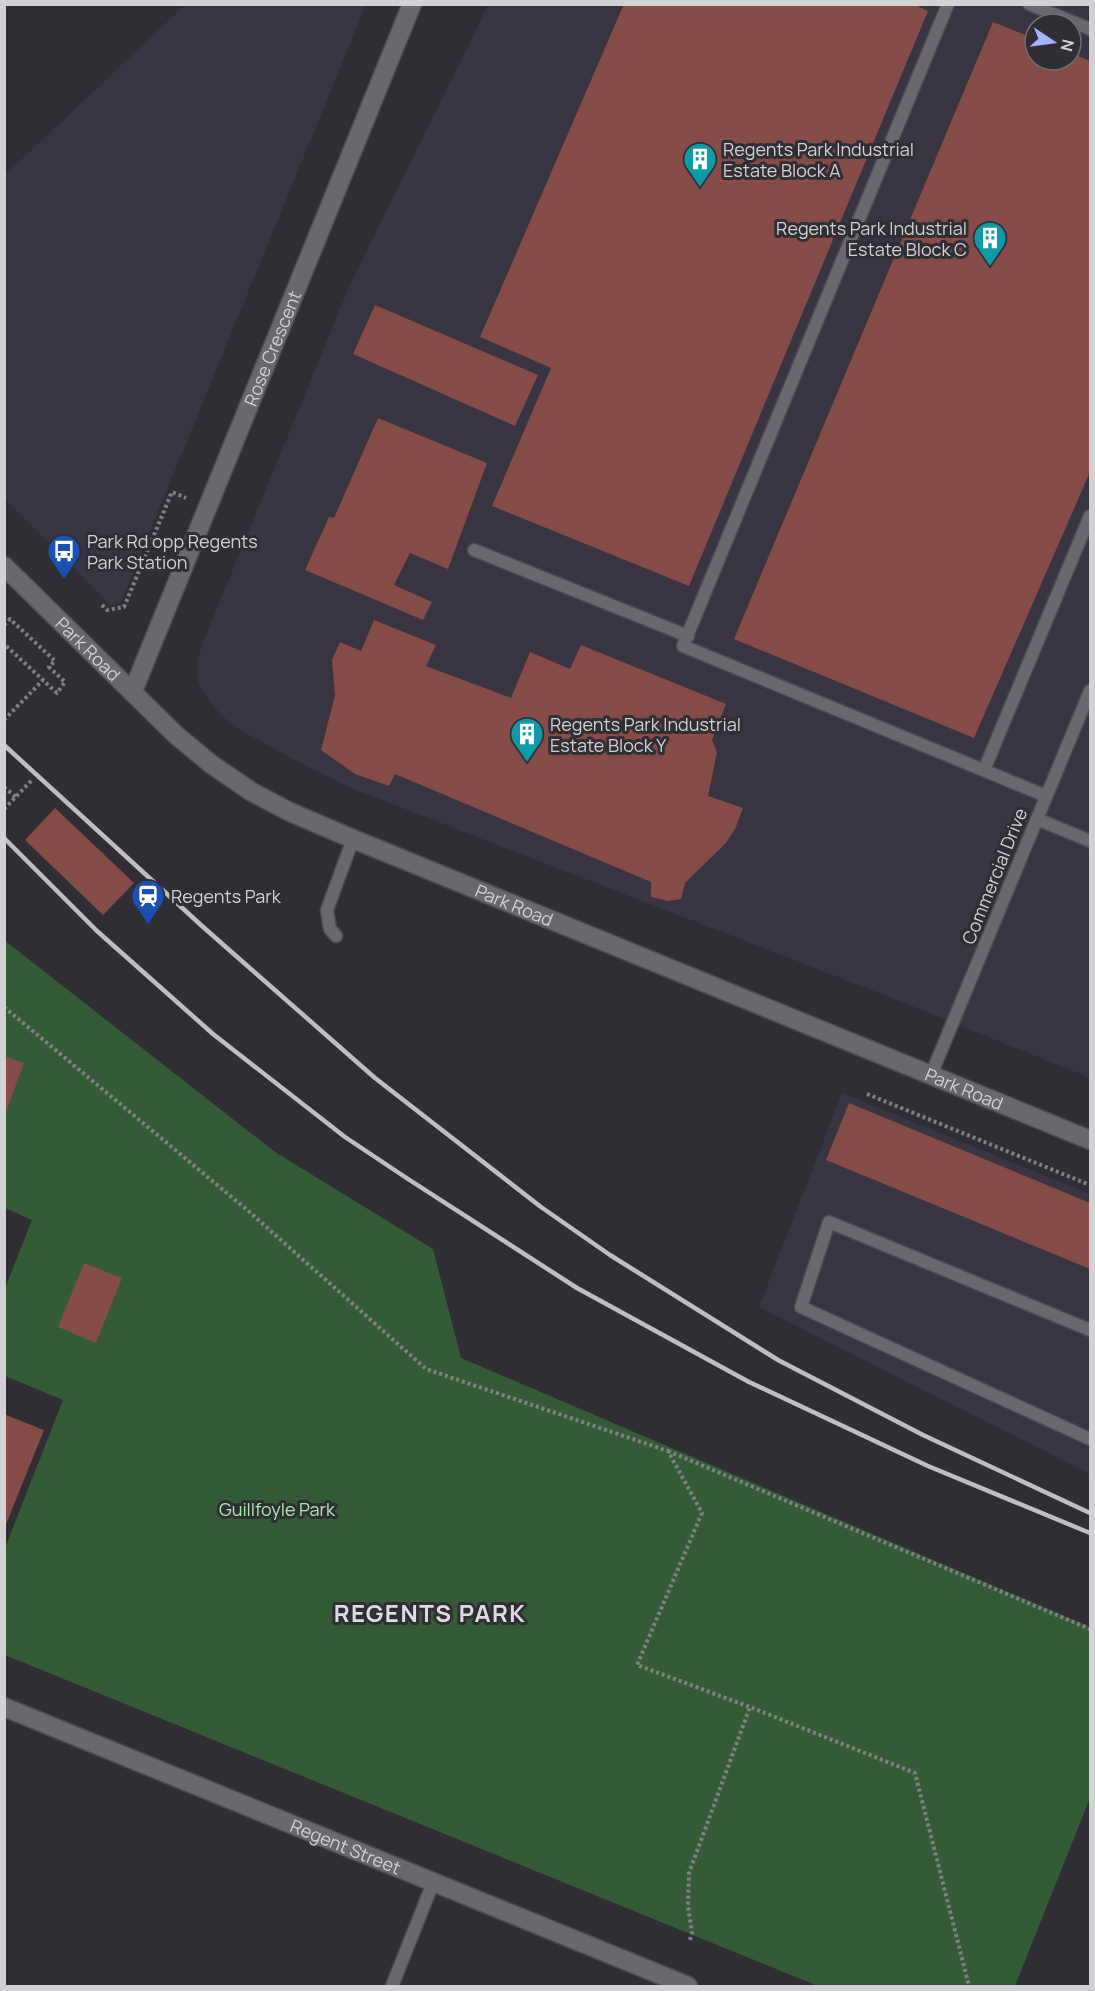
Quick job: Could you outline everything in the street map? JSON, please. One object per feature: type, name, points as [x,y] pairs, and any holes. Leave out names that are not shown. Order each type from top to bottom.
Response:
[{"type":"street","name":"Rose Crescent","points":[[133,691],[412,4]]},
{"type":"street","name":"Park Road","points":[[4,566],[176,735],[211,764],[252,792],[290,812],[353,839],[1090,1140]]},
{"type":"street","name":"Regent Street","points":[[4,1707],[688,1986]]},
{"type":"lane","points":[[948,4],[683,646],[1046,796]]},
{"type":"lane","points":[[1029,4],[1090,29]]},
{"type":"lane","points":[[984,770],[1090,516]]},
{"type":"lane","points":[[474,550],[688,636]]},
{"type":"lane","name":"Commercial Drive","points":[[931,1075],[1090,692]]},
{"type":"lane","points":[[1037,819],[1090,841]]},
{"type":"lane","points":[[336,936],[330,929],[327,910],[353,839]]},
{"type":"lane","points":[[1090,1330],[829,1221],[801,1307],[1090,1439]]},
{"type":"lane","points":[[392,1986],[433,1883]]},
{"type":"path","points":[[102,605],[107,610],[124,607],[172,492],[208,506]]},
{"type":"path","points":[[4,625],[10,619],[55,661],[49,667],[65,682],[57,693],[4,644]]},
{"type":"path","points":[[4,720],[43,680]]},
{"type":"path","points":[[4,809],[32,780]]},
{"type":"path","points":[[4,787],[16,797]]},
{"type":"path","points":[[4,1007],[246,1209],[426,1369],[668,1451],[1090,1629]]},
{"type":"path","points":[[867,1094],[1090,1185]]},
{"type":"path","points":[[668,1451],[702,1513],[637,1665],[915,1773],[969,1986]]},
{"type":"path","points":[[690,1940],[693,1933],[688,1906],[689,1873],[750,1707]]},
{"type":"shaded area","points":[[185,5],[366,5],[121,602],[110,605],[5,499],[5,175]]},
{"type":"shaded area","points":[[488,5],[1090,5],[1090,1078],[892,998],[351,788],[308,767],[235,727],[220,714],[200,688],[196,673],[203,642],[349,287]]},
{"type":"shaded area","points":[[842,1093],[1090,1194],[1090,1474],[759,1307]]},
{"type":"green space","name":"Guillfoyle Park","points":[[4,940],[275,1152],[433,1249],[461,1358],[1090,1627],[1090,1798],[1015,1986],[818,1986],[5,1655],[5,1548],[63,1400],[5,1376],[5,1288],[32,1220],[5,1208]]},
{"type":"building","name":"Regents Park Industrial Estate Block A","points":[[624,4],[913,4],[928,11],[689,586],[492,506],[551,368],[480,337]]},
{"type":"building","name":"Regents Park Industrial Estate Block C","points":[[993,22],[1023,34],[1023,72],[1083,72],[1083,58],[1090,61],[1090,472],[974,738],[734,639]]},
{"type":"building","points":[[375,305],[538,375],[515,426],[353,354]]},
{"type":"building","points":[[378,418],[487,463],[448,569],[410,553],[394,585],[432,602],[423,620],[305,570],[329,517],[334,518]]},
{"type":"building","name":"Regents Park Industrial Estate Block Y","points":[[374,620],[436,645],[426,666],[511,698],[530,652],[570,669],[581,645],[726,704],[712,740],[717,752],[708,796],[743,808],[735,829],[726,843],[685,883],[681,899],[668,901],[651,897],[651,882],[395,774],[389,786],[355,774],[321,750],[335,695],[332,660],[340,642],[361,651]]},
{"type":"building","points":[[55,808],[134,883],[103,915],[25,840]]},
{"type":"building","points":[[4,1056],[24,1063],[5,1115],[4,1115]]},
{"type":"building","points":[[849,1103],[1090,1203],[1090,1269],[826,1160]]},
{"type":"building","points":[[84,1263],[122,1278],[96,1343],[58,1327]]},
{"type":"building","points":[[6,1415],[44,1430],[5,1527],[4,1417]]},
{"type":"railway","points":[[4,745],[202,926],[375,1078],[541,1207],[610,1255],[778,1360],[923,1435],[1090,1513]]},
{"type":"railway","points":[[4,838],[97,931],[213,1034],[345,1137],[577,1288],[749,1382],[928,1466],[1090,1533]]},
{"type":"place","name":"Regents Park Industrial Estate Block A","points":[[700,188]]},
{"type":"place","name":"Regents Park Industrial Estate Block C","points":[[990,267]]},
{"type":"place","name":"Park Rd opp Regents Park Station","points":[[64,580]]},
{"type":"place","name":"Regents Park Industrial Estate Block Y","points":[[527,763]]},
{"type":"place","name":"Regents Park","points":[[148,925]]},
{"type":"district","name":"REGENTS PARK","points":[[430,1612]]}]
